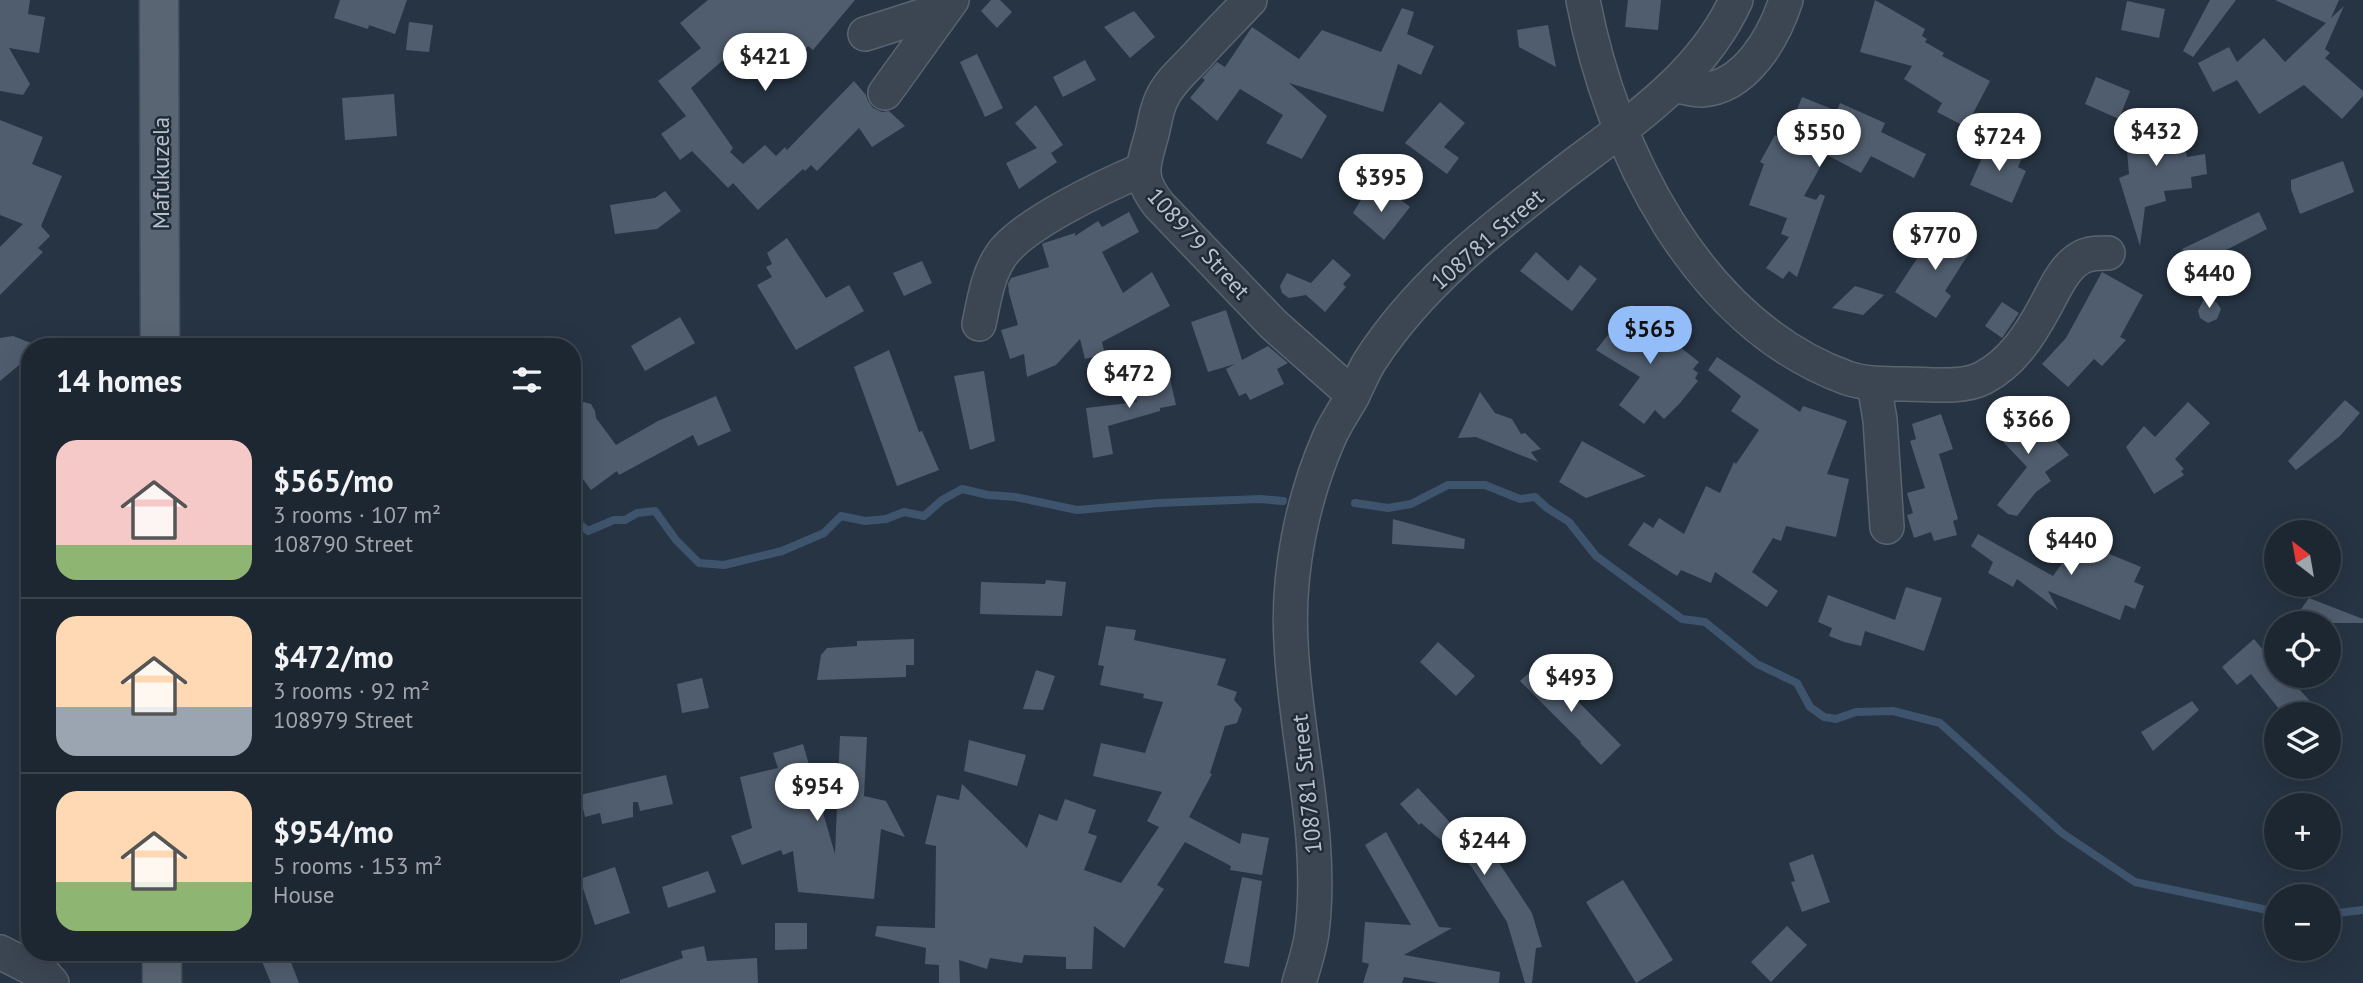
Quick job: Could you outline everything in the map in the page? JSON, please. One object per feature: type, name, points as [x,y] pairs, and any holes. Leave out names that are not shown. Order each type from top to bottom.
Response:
[{"type":"main road","name":"Mafukuzela","points":[[159,0],[160,338]]},
{"type":"main road","points":[[162,961],[162,983]]},
{"type":"street","name":"108979 Street","points":[[1250,0],[1175,78],[1163,95],[1156,111],[1142,170],[1149,192],[1158,205],[1273,324],[1353,395]]},
{"type":"street","points":[[1583,0],[1594,57],[1622,131],[1648,188],[1678,241],[1715,286],[1757,327],[1793,353],[1848,378],[1874,384],[1962,383],[1980,380],[2006,362],[2026,338],[2059,282],[2075,261],[2088,254],[2108,253]]},
{"type":"street","name":"108781 Street","points":[[1299,983],[1311,935],[1314,860],[1290,641],[1292,598],[1298,548],[1314,476],[1330,436],[1370,361],[1434,281],[1461,255],[1656,103],[1701,56],[1728,18],[1736,0]]},
{"type":"street","points":[[1675,85],[1700,90],[1722,85],[1751,65],[1779,22],[1786,0]]},
{"type":"street","points":[[865,34],[948,5]]},
{"type":"street","points":[[885,93],[948,5]]},
{"type":"street","points":[[979,324],[992,270],[1004,250],[1026,232],[1079,200],[1142,170]]},
{"type":"street","points":[[1874,384],[1881,433],[1887,527]]},
{"type":"street","points":[[0,952],[45,975],[52,983]]},
{"type":"building","points":[[0,0],[30,0],[28,14],[45,17],[39,53],[9,48],[30,84],[23,95],[0,91]]},
{"type":"building","points":[[340,0],[407,0],[395,34],[369,25],[368,29],[334,18]]},
{"type":"building","points":[[708,0],[855,0],[813,50],[808,46],[800,57],[776,39],[760,47],[753,34],[691,88],[733,148],[730,152],[743,164],[765,145],[776,156],[785,147],[787,150],[854,81],[873,108],[882,112],[889,111],[905,126],[872,147],[859,128],[817,171],[811,165],[805,171],[803,169],[758,210],[733,183],[728,188],[692,151],[680,160],[661,134],[686,116],[658,81],[701,48],[680,23]]},
{"type":"building","points":[[991,0],[1000,0],[1012,12],[997,28],[981,11]]},
{"type":"building","points":[[1628,0],[1661,0],[1658,30],[1625,27]]},
{"type":"building","points":[[1875,0],[1925,29],[1922,36],[1927,39],[1925,42],[1944,53],[1942,56],[1990,81],[1966,127],[1937,112],[1942,103],[1904,79],[1912,66],[1860,52]]},
{"type":"building","points":[[2210,0],[2236,0],[2193,57],[2183,51]]},
{"type":"building","points":[[2275,0],[2339,0],[2331,18],[2344,6],[2325,49],[2330,53],[2325,58],[2363,91],[2363,96],[2342,119],[2304,85],[2259,114],[2237,80],[2213,92],[2198,63],[2229,47],[2237,62],[2264,38],[2285,62],[2326,23]]},
{"type":"building","points":[[2127,1],[2165,9],[2159,38],[2121,30]]},
{"type":"building","points":[[1402,8],[1414,12],[1407,34],[1434,46],[1421,75],[1398,64],[1383,112],[1289,83],[1327,116],[1302,159],[1266,143],[1283,115],[1240,89],[1217,121],[1190,98],[1205,80],[1202,78],[1217,62],[1225,67],[1252,27],[1299,59],[1322,30],[1381,52]]},
{"type":"building","points":[[1134,11],[1155,37],[1130,58],[1104,27]]},
{"type":"building","points":[[409,22],[433,25],[429,52],[406,50]]},
{"type":"building","points":[[1548,25],[1556,67],[1519,47],[1517,30]]},
{"type":"building","points":[[977,54],[1003,108],[985,117],[960,62]]},
{"type":"building","points":[[1085,60],[1096,80],[1063,97],[1053,77]]},
{"type":"building","points":[[2096,77],[2130,91],[2119,119],[2085,104]]},
{"type":"building","points":[[394,94],[397,136],[345,140],[342,98]]},
{"type":"building","points":[[1802,97],[1837,111],[1840,103],[1885,123],[1881,132],[1926,154],[1914,178],[1871,156],[1861,173],[1827,155],[1804,196],[1816,200],[1820,194],[1825,196],[1797,277],[1789,271],[1783,279],[1766,268],[1789,237],[1781,234],[1787,218],[1749,205],[1764,164],[1760,162],[1775,135],[1785,140]]},
{"type":"building","points":[[1440,102],[1465,123],[1444,147],[1459,158],[1447,174],[1405,143]]},
{"type":"building","points":[[1036,105],[1063,145],[1051,153],[1057,162],[1019,189],[1006,163],[1037,148],[1015,123]]},
{"type":"building","points":[[2172,116],[2175,153],[2186,152],[2187,157],[2205,154],[2207,174],[2191,177],[2192,188],[2164,191],[2166,201],[2145,207],[2140,246],[2119,178],[2129,174],[2125,126],[2141,131],[2148,118]]},
{"type":"building","points":[[0,120],[43,137],[32,164],[62,176],[41,226],[50,236],[38,248],[43,252],[0,295],[0,247],[23,224],[0,215]]},
{"type":"building","points":[[1989,142],[2023,156],[2018,167],[2026,171],[2012,203],[1970,185]]},
{"type":"building","points":[[2343,161],[2354,192],[2300,214],[2291,189],[2291,180]]},
{"type":"building","points":[[1367,190],[1383,206],[1393,194],[1410,207],[1384,240],[1353,213]]},
{"type":"building","points":[[665,191],[681,211],[657,229],[615,234],[610,205],[655,198]]},
{"type":"building","points":[[1129,212],[1139,232],[1102,252],[1123,293],[1152,272],[1170,306],[1102,342],[1105,354],[1085,359],[1080,339],[1056,365],[1027,377],[1024,354],[1010,359],[1001,330],[1018,325],[1009,293],[1008,284],[1011,278],[1049,267],[1042,244],[1075,233],[1075,236],[1098,221],[1102,227]]},
{"type":"building","points":[[2259,212],[2267,229],[2191,268],[2182,249]]},
{"type":"building","points":[[1939,225],[1973,247],[1945,291],[1951,296],[1936,318],[1895,292]]},
{"type":"building","points":[[787,238],[826,298],[849,285],[864,311],[796,350],[757,285],[772,277],[766,267],[772,264],[767,253]]},
{"type":"building","points":[[1536,252],[1568,281],[1580,265],[1597,279],[1572,311],[1520,271]]},
{"type":"building","points":[[1333,259],[1351,275],[1343,284],[1346,287],[1325,312],[1306,295],[1289,298],[1282,293],[1280,286],[1287,273],[1311,283]]},
{"type":"building","points":[[922,261],[932,283],[904,296],[893,273]]},
{"type":"building","points":[[2102,272],[2143,295],[2120,337],[2126,340],[2102,366],[2094,359],[2068,387],[2042,364],[2066,338]]},
{"type":"building","points":[[1855,286],[1884,295],[1863,315],[1832,308]]},
{"type":"building","points":[[2206,295],[2221,309],[2217,319],[2208,323],[2200,318],[2198,311]]},
{"type":"building","points":[[2002,302],[2019,313],[2002,338],[1985,326]]},
{"type":"building","points":[[1632,305],[1699,362],[1693,369],[1698,373],[1695,378],[1698,381],[1680,403],[1664,419],[1655,410],[1644,424],[1619,405],[1640,377],[1596,350]]},
{"type":"building","points":[[1226,310],[1242,360],[1268,346],[1288,363],[1277,369],[1284,384],[1250,400],[1246,393],[1239,396],[1226,369],[1235,364],[1208,372],[1191,322]]},
{"type":"building","points":[[680,317],[695,343],[645,371],[631,346]]},
{"type":"building","points":[[13,336],[21,339],[21,364],[0,381],[0,338]]},
{"type":"building","points":[[889,350],[919,432],[922,431],[939,470],[897,486],[854,367]]},
{"type":"building","points":[[1717,357],[1800,412],[1803,406],[1847,421],[1827,474],[1849,479],[1836,537],[1786,526],[1781,541],[1773,538],[1752,572],[1778,591],[1767,607],[1715,572],[1711,583],[1681,570],[1677,576],[1628,545],[1644,522],[1653,528],[1659,518],[1684,534],[1706,486],[1720,493],[1734,462],[1736,464],[1759,430],[1731,411],[1741,396],[1708,370]]},
{"type":"building","points":[[1168,370],[1176,405],[1108,426],[1113,454],[1093,458],[1086,408],[1137,402],[1131,380]]},
{"type":"building","points":[[984,371],[995,441],[970,450],[954,376]]},
{"type":"building","points":[[1480,392],[1495,413],[1512,419],[1521,434],[1525,433],[1541,449],[1531,452],[1538,462],[1476,437],[1458,438]]},
{"type":"building","points":[[716,396],[731,431],[698,446],[693,435],[619,475],[617,471],[591,490],[581,476],[581,403],[591,404],[596,418],[616,445],[658,421]]},
{"type":"building","points":[[2345,400],[2360,413],[2340,436],[2296,470],[2288,461]]},
{"type":"building","points":[[2188,402],[2210,423],[2175,459],[2184,469],[2181,471],[2184,475],[2154,494],[2126,447],[2144,426],[2155,437]]},
{"type":"building","points":[[2016,405],[2025,414],[2029,410],[2069,455],[2045,472],[2051,481],[2036,492],[2017,516],[2008,514],[1997,505],[2027,467],[1991,429]]},
{"type":"building","points":[[1941,414],[1953,449],[1939,454],[1958,519],[1953,521],[1957,535],[1934,541],[1931,532],[1914,538],[1907,515],[1913,513],[1907,493],[1925,488],[1910,441],[1916,439],[1912,424]]},
{"type":"building","points":[[1582,441],[1646,476],[1586,498],[1559,482]]},
{"type":"building","points":[[1393,519],[1465,539],[1464,549],[1392,544]]},
{"type":"building","points":[[1978,534],[2053,576],[2078,541],[2141,567],[2134,582],[2144,586],[2135,609],[2125,605],[2120,620],[2048,591],[2058,610],[2017,579],[2013,587],[1988,573],[1993,562],[1971,546]]},
{"type":"building","points":[[1046,580],[1066,582],[1062,616],[980,614],[981,582],[1045,584]]},
{"type":"building","points":[[1906,587],[1942,598],[1924,651],[1865,631],[1861,646],[1844,642],[1829,636],[1832,628],[1818,622],[1828,595],[1895,620]]},
{"type":"building","points":[[2309,598],[2363,619],[2363,623],[2341,623],[2341,611],[2300,611]]},
{"type":"building","points":[[1106,626],[1136,630],[1134,640],[1226,659],[1217,685],[1237,692],[1234,700],[1242,709],[1237,723],[1225,726],[1210,773],[1212,774],[1189,817],[1240,844],[1242,833],[1269,838],[1262,875],[1230,870],[1231,866],[1185,842],[1157,885],[1164,889],[1124,948],[1094,926],[1092,969],[1066,969],[1066,957],[1024,955],[1022,963],[990,958],[987,969],[959,960],[960,983],[939,983],[939,965],[925,964],[926,948],[875,936],[877,926],[935,928],[936,846],[925,844],[937,795],[959,800],[962,784],[1027,848],[1039,814],[1057,821],[1065,799],[1096,810],[1088,833],[1097,836],[1084,870],[1121,883],[1159,827],[1147,821],[1162,792],[1093,776],[1101,743],[1145,753],[1163,702],[1143,698],[1144,694],[1100,685],[1104,666],[1098,665]]},
{"type":"building","points":[[914,639],[914,665],[906,665],[906,677],[817,680],[821,655],[827,648],[857,646],[857,641]]},
{"type":"building","points":[[2254,639],[2264,651],[2264,688],[2298,688],[2311,702],[2273,702],[2251,674],[2237,685],[2222,667]]},
{"type":"building","points":[[1438,642],[1475,676],[1456,696],[1420,662]]},
{"type":"building","points":[[1540,663],[1621,745],[1601,765],[1520,681]]},
{"type":"building","points":[[1036,670],[1055,676],[1043,710],[1023,709]]},
{"type":"building","points":[[702,678],[709,708],[682,713],[677,684]]},
{"type":"building","points":[[2192,701],[2199,710],[2153,751],[2141,732]]},
{"type":"building","points":[[840,736],[867,737],[864,796],[886,801],[905,837],[881,829],[874,899],[798,892],[793,851],[783,855],[781,850],[742,865],[731,836],[752,828],[740,777],[778,768],[773,753],[803,744],[835,854]]},
{"type":"building","points":[[969,740],[1026,755],[1017,786],[964,771]]},
{"type":"building","points":[[666,775],[673,804],[640,811],[638,802],[633,802],[633,817],[602,824],[600,813],[585,817],[581,795]]},
{"type":"building","points":[[1418,788],[1458,831],[1465,824],[1486,843],[1532,913],[1542,947],[1536,948],[1532,983],[1525,983],[1507,922],[1471,866],[1421,823],[1419,825],[1400,804]]},
{"type":"building","points":[[1386,832],[1439,927],[1452,928],[1404,955],[1500,972],[1499,983],[1439,983],[1404,977],[1402,983],[1363,983],[1369,964],[1362,962],[1365,922],[1411,925],[1365,845]]},
{"type":"building","points":[[1813,854],[1830,902],[1802,912],[1791,882],[1795,881],[1789,863]]},
{"type":"building","points":[[615,867],[630,913],[595,925],[581,879]]},
{"type":"building","points":[[708,871],[716,892],[668,908],[662,887]]},
{"type":"building","points":[[1242,877],[1262,881],[1249,967],[1224,963]]},
{"type":"building","points":[[1623,880],[1673,960],[1636,983],[1586,902]]},
{"type":"building","points":[[775,923],[807,923],[807,949],[775,950]]},
{"type":"building","points":[[1787,926],[1807,945],[1771,982],[1751,962]]},
{"type":"building","points":[[704,946],[707,961],[757,958],[758,983],[620,983],[620,980],[683,958],[681,951]]},
{"type":"building","points":[[262,961],[290,961],[299,983],[271,983]]},
{"type":"waterway","points":[[1355,503],[1388,508],[1411,504],[1448,485],[1485,485],[1520,499],[1535,497],[1569,522],[1596,556],[1682,619],[1705,622],[1757,664],[1797,683],[1810,707],[1824,717],[1836,719],[1856,712],[1893,711],[1940,723],[2062,833],[2135,882],[2264,909]]},
{"type":"waterway","points":[[581,525],[588,531],[614,520],[625,520],[637,513],[655,511],[676,540],[699,563],[724,565],[782,551],[824,533],[841,516],[865,521],[886,519],[904,512],[924,516],[942,500],[962,489],[1077,510],[1158,503],[1260,499],[1283,501]]},
{"type":"waterway","points":[[2341,913],[2363,910]]}]
